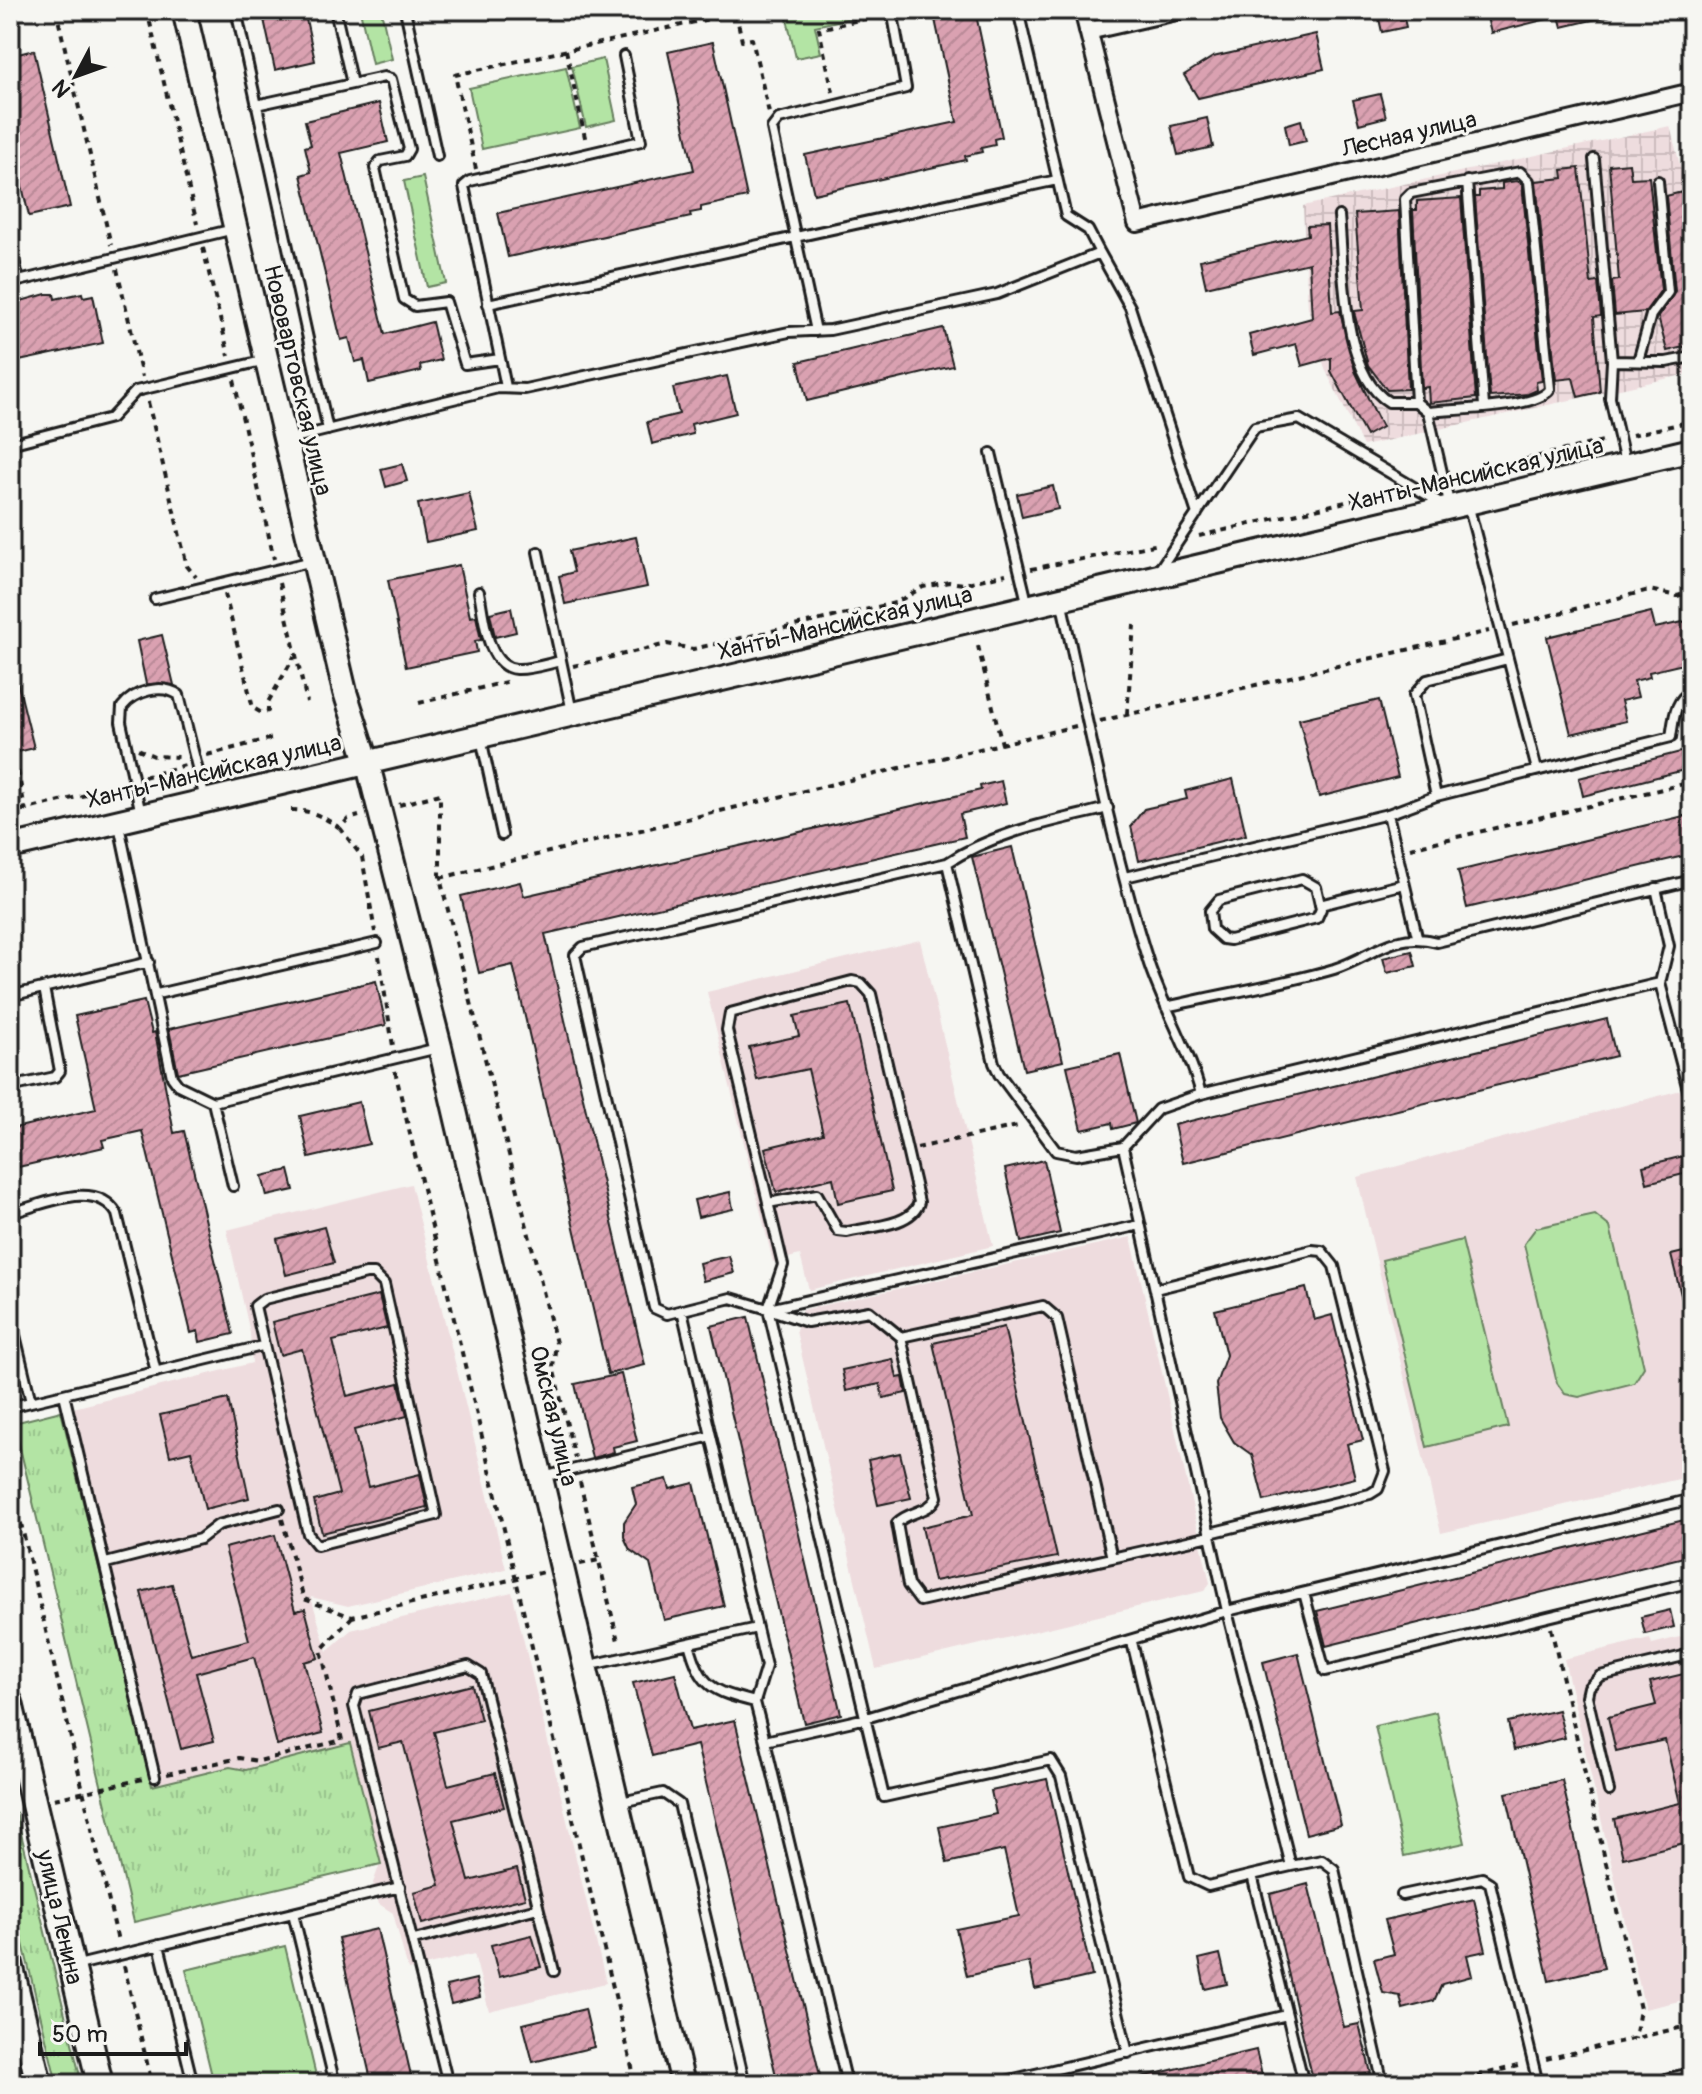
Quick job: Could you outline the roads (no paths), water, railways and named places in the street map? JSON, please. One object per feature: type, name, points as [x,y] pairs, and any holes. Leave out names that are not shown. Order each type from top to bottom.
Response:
[{"type":"main road","name":"Нововартовская улица","points":[[184,10],[345,692],[367,761]]},
{"type":"main road","name":"Ханты-Мансийская улица","points":[[10,847],[1692,450]]},
{"type":"main road","name":"Омская улица","points":[[367,761],[440,1047],[683,2084]]},
{"type":"main road","name":"улица Ленина","points":[[10,1703],[100,2084]]},
{"type":"main road","points":[[10,1964],[39,2084]]},
{"type":"street","points":[[1083,10],[1088,31],[1181,10]]},
{"type":"street","name":"Лесная улица","points":[[1088,31],[1137,223],[1692,92]]},
{"type":"street","points":[[1670,2084],[1692,2079]]},
{"type":"lane","points":[[236,10],[328,430]]},
{"type":"lane","points":[[335,10],[352,84]]},
{"type":"lane","points":[[405,10],[437,156]]},
{"type":"lane","points":[[816,331],[772,128],[774,122],[906,88],[892,10]]},
{"type":"lane","points":[[1018,10],[1066,216],[1088,230],[1130,307],[1197,514]]},
{"type":"lane","points":[[506,387],[463,193],[464,186],[478,179],[641,141],[624,56]]},
{"type":"lane","points":[[256,105],[384,77],[395,83],[409,149],[405,156],[380,161],[375,168],[404,299],[415,306],[446,302],[465,364],[500,359]]},
{"type":"lane","points":[[1594,159],[1612,361],[1608,388],[1626,466]]},
{"type":"lane","points":[[1416,402],[1405,199],[1411,193],[1513,171],[1526,175],[1550,383],[1548,393],[1536,400],[1428,412]]},
{"type":"lane","points":[[488,304],[1057,180]]},
{"type":"lane","points":[[1467,181],[1484,406]]},
{"type":"lane","points":[[1638,361],[1651,315],[1668,292],[1658,181]]},
{"type":"lane","points":[[1339,216],[1349,323],[1366,379],[1389,402],[1416,402],[1428,412],[1444,479],[1500,628],[1537,770]]},
{"type":"lane","points":[[10,243],[15,282],[235,229]]},
{"type":"lane","points":[[285,440],[506,387],[525,389],[789,332],[816,331],[997,294],[1100,253]]},
{"type":"lane","points":[[1612,361],[1666,362],[1692,357]]},
{"type":"lane","points":[[10,444],[111,418],[129,395],[145,389],[267,360]]},
{"type":"lane","points":[[1154,577],[1255,427],[1299,419],[1455,506]]},
{"type":"lane","points":[[991,453],[1028,607]]},
{"type":"lane","points":[[538,552],[572,713]]},
{"type":"lane","points":[[155,599],[313,560]]},
{"type":"lane","points":[[479,592],[494,653],[506,667],[518,670],[562,665]]},
{"type":"lane","points":[[1061,599],[1108,808],[1149,964],[1192,1060],[1201,1094]]},
{"type":"lane","points":[[1436,796],[1414,695],[1427,680],[1508,659]]},
{"type":"lane","points":[[141,815],[121,722],[122,707],[128,700],[149,691],[172,690],[179,695],[205,799]]},
{"type":"lane","points":[[1125,877],[1388,814],[1436,796],[1671,737],[1676,708],[1683,696],[1692,691]]},
{"type":"lane","points":[[481,734],[502,835]]},
{"type":"lane","points":[[1108,808],[1008,832],[973,846],[947,863],[583,947],[575,955],[654,1308],[667,1314],[731,1298],[807,1322],[869,1311],[901,1337],[937,1497],[933,1505],[903,1517],[897,1523],[896,1532],[913,1595],[920,1601],[1210,1535],[1370,1494],[1378,1489],[1385,1471],[1334,1266],[1322,1251],[1312,1250],[1155,1289]]},
{"type":"lane","points":[[1388,814],[1417,936]]},
{"type":"lane","points":[[117,820],[157,994],[172,1077],[178,1085],[213,1102],[440,1047]]},
{"type":"lane","points":[[947,863],[994,1063],[1056,1151],[1065,1155],[1123,1147],[1158,1109],[1201,1094],[1660,983]]},
{"type":"lane","points":[[1302,879],[1316,887],[1320,905],[1320,914],[1313,920],[1230,940],[1217,935],[1209,917],[1219,900],[1302,879]]},
{"type":"lane","points":[[1166,1007],[1337,968],[1373,948],[1417,936],[1437,942],[1692,880]]},
{"type":"lane","points":[[1320,905],[1404,884]]},
{"type":"lane","points":[[1656,888],[1669,946],[1660,983],[1688,1072],[1692,1105]]},
{"type":"lane","points":[[157,994],[377,943]]},
{"type":"lane","points":[[10,996],[149,962]]},
{"type":"lane","points":[[768,1203],[817,1194],[838,1231],[906,1219],[917,1210],[919,1202],[866,987],[852,981],[736,1009],[730,1013],[727,1030],[783,1270],[768,1309],[884,1797],[1051,1760],[1056,1766],[1128,2053]]},
{"type":"lane","points":[[10,1087],[55,1077],[60,1071],[44,988]]},
{"type":"lane","points":[[213,1102],[233,1186]]},
{"type":"lane","points":[[1123,1147],[1227,1611],[1291,1866]]},
{"type":"lane","points":[[10,1213],[91,1194],[111,1203],[117,1214],[156,1372]]},
{"type":"lane","points":[[768,1309],[1140,1225]]},
{"type":"lane","points":[[366,1274],[379,1278],[384,1284],[436,1515],[326,1545],[311,1540],[262,1346],[254,1314],[259,1301],[366,1274]]},
{"type":"lane","points":[[901,1337],[1043,1306],[1051,1309],[1057,1318],[1112,1558]]},
{"type":"lane","points":[[682,1310],[766,1666],[755,1702],[847,2084]]},
{"type":"lane","points":[[10,1314],[31,1402]]},
{"type":"lane","points":[[10,1407],[262,1346]]},
{"type":"lane","points":[[64,1394],[155,1777]]},
{"type":"lane","points":[[542,1478],[711,1436]]},
{"type":"lane","points":[[765,1741],[866,1718],[1132,1642],[1227,1611],[1692,1499]]},
{"type":"lane","points":[[106,1563],[200,1539],[218,1525],[279,1509]]},
{"type":"lane","points":[[1304,1593],[1325,1671],[1692,1582]]},
{"type":"lane","points":[[585,1666],[757,1628]]},
{"type":"lane","points":[[1132,1642],[1189,1877],[1208,1886],[1322,1860],[1334,1869],[1382,2080],[1368,2084]]},
{"type":"lane","points":[[689,1643],[696,1668],[705,1683],[719,1693],[755,1702]]},
{"type":"lane","points":[[1609,1791],[1587,1696],[1589,1687],[1600,1676],[1692,1654]]},
{"type":"lane","points":[[448,2084],[354,1700],[363,1691],[468,1666],[481,1674],[554,1971]]},
{"type":"lane","points":[[617,1803],[663,1793],[679,1804],[745,2084]]},
{"type":"lane","points":[[1252,1875],[1304,2084]]},
{"type":"lane","points":[[1402,1895],[1482,1878],[1490,1883],[1538,2084]]},
{"type":"lane","points":[[72,1966],[400,1887]]},
{"type":"lane","points":[[414,1940],[538,1908]]},
{"type":"lane","points":[[293,1913],[335,2084]]},
{"type":"lane","points":[[159,1945],[193,2084]]},
{"type":"lane","points":[[993,2084],[1287,2015]]}]
